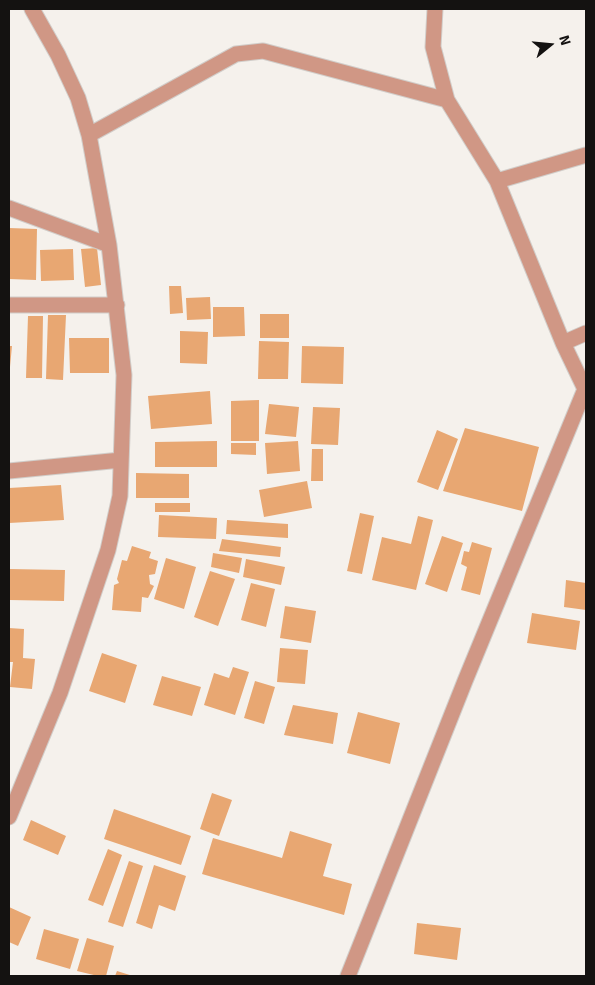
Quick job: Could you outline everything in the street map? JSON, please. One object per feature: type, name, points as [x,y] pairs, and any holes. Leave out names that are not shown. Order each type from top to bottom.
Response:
[{"type":"street","points":[[9,818],[60,693],[108,550],[120,496],[122,460],[124,375],[109,245],[89,135],[78,98],[58,55],[32,9]]},
{"type":"street","points":[[348,976],[585,389],[563,343],[497,181],[447,100],[433,47],[435,9]]},
{"type":"street","points":[[89,135],[236,54],[263,51],[447,100]]},
{"type":"street","points":[[497,181],[586,155]]},
{"type":"street","points":[[9,208],[109,245]]},
{"type":"street","points":[[9,305],[116,305]]},
{"type":"street","points":[[563,343],[586,332]]},
{"type":"street","points":[[9,471],[122,460]]},
{"type":"building","points":[[9,228],[37,229],[36,280],[9,279]]},
{"type":"building","points":[[97,248],[101,285],[85,287],[81,249]]},
{"type":"building","points":[[73,249],[74,280],[41,281],[40,250]]},
{"type":"building","points":[[169,286],[181,286],[183,313],[170,314]]},
{"type":"building","points":[[210,297],[211,319],[187,320],[186,298]]},
{"type":"building","points":[[213,307],[244,307],[245,336],[213,337]]},
{"type":"building","points":[[260,314],[289,314],[289,338],[260,338]]},
{"type":"building","points":[[48,315],[66,315],[63,380],[46,379]]},
{"type":"building","points":[[28,316],[43,316],[42,378],[26,378]]},
{"type":"building","points":[[180,331],[208,332],[207,364],[180,363]]},
{"type":"building","points":[[69,338],[109,338],[109,373],[70,373]]},
{"type":"building","points":[[259,341],[289,342],[288,379],[258,379]]},
{"type":"building","points":[[9,346],[12,346],[10,367],[9,367]]},
{"type":"building","points":[[302,346],[344,347],[343,384],[301,383]]},
{"type":"building","points":[[210,391],[212,424],[151,429],[148,396]]},
{"type":"building","points":[[259,400],[259,441],[231,441],[231,401]]},
{"type":"building","points":[[269,404],[299,407],[296,437],[265,434]]},
{"type":"building","points":[[313,407],[340,408],[338,445],[311,444]]},
{"type":"building","points":[[465,428],[539,447],[522,511],[443,491]]},
{"type":"building","points":[[437,430],[458,439],[438,490],[417,482]]},
{"type":"building","points":[[217,441],[217,467],[155,467],[155,442]]},
{"type":"building","points":[[298,441],[300,471],[267,474],[265,443]]},
{"type":"building","points":[[231,443],[256,443],[256,455],[231,454]]},
{"type":"building","points":[[312,449],[323,449],[323,481],[311,481]]},
{"type":"building","points":[[136,473],[189,474],[189,498],[136,498]]},
{"type":"building","points":[[307,481],[312,508],[264,517],[259,490]]},
{"type":"building","points":[[61,485],[64,520],[9,523],[9,488]]},
{"type":"building","points":[[155,503],[190,503],[190,512],[155,512]]},
{"type":"building","points":[[360,513],[374,516],[362,574],[347,571]]},
{"type":"building","points":[[159,515],[217,518],[216,539],[158,537]]},
{"type":"building","points":[[418,516],[433,520],[416,590],[372,580],[382,537],[411,544]]},
{"type":"building","points":[[227,520],[288,524],[288,538],[226,534]]},
{"type":"building","points":[[442,536],[463,543],[447,592],[425,584]]},
{"type":"building","points":[[222,539],[281,547],[280,557],[219,551]]},
{"type":"building","points":[[472,542],[492,548],[480,595],[461,590],[467,567],[461,564],[464,551],[469,552]]},
{"type":"building","points":[[132,546],[151,552],[149,558],[158,561],[155,574],[149,575],[150,584],[154,586],[148,598],[142,597],[141,612],[112,610],[114,585],[119,583],[117,579],[122,560],[127,561]]},
{"type":"building","points":[[213,553],[242,558],[239,573],[211,567]]},
{"type":"building","points":[[166,558],[196,567],[184,609],[154,599]]},
{"type":"building","points":[[246,559],[285,567],[281,585],[243,577]]},
{"type":"building","points":[[9,569],[65,570],[64,601],[9,600]]},
{"type":"building","points":[[210,571],[235,579],[218,626],[194,617]]},
{"type":"building","points":[[566,580],[586,583],[586,610],[564,607]]},
{"type":"building","points":[[251,583],[275,589],[266,627],[241,620]]},
{"type":"building","points":[[285,606],[316,611],[311,643],[280,638]]},
{"type":"building","points":[[532,613],[580,621],[576,650],[527,643]]},
{"type":"building","points":[[9,628],[24,629],[23,658],[35,659],[32,689],[10,687],[13,662],[9,662]]},
{"type":"building","points":[[280,648],[308,650],[305,684],[277,682]]},
{"type":"building","points":[[102,653],[137,665],[125,703],[89,691]]},
{"type":"building","points":[[233,667],[249,672],[235,715],[204,705],[214,673],[229,678]]},
{"type":"building","points":[[162,676],[201,687],[192,716],[153,705]]},
{"type":"building","points":[[255,681],[275,687],[264,724],[244,718]]},
{"type":"building","points":[[293,705],[338,713],[333,744],[284,735]]},
{"type":"building","points":[[358,712],[400,723],[390,764],[347,753]]},
{"type":"building","points":[[212,793],[232,800],[219,836],[200,829]]},
{"type":"building","points":[[114,809],[191,836],[181,865],[104,839]]},
{"type":"building","points":[[31,820],[66,836],[58,855],[23,840]]},
{"type":"building","points":[[290,831],[332,844],[323,876],[352,884],[344,915],[202,874],[213,838],[282,858]]},
{"type":"building","points":[[108,849],[122,855],[103,906],[88,900]]},
{"type":"building","points":[[129,861],[143,866],[123,927],[108,922]]},
{"type":"building","points":[[154,865],[186,876],[175,911],[159,905],[152,929],[136,923]]},
{"type":"building","points":[[9,907],[31,917],[18,946],[9,942]]},
{"type":"building","points":[[417,923],[461,928],[457,960],[414,954]]},
{"type":"building","points":[[44,929],[79,939],[70,969],[36,959]]},
{"type":"building","points":[[87,938],[114,946],[106,976],[77,971]]},
{"type":"building","points":[[117,971],[133,976],[115,976]]}]
